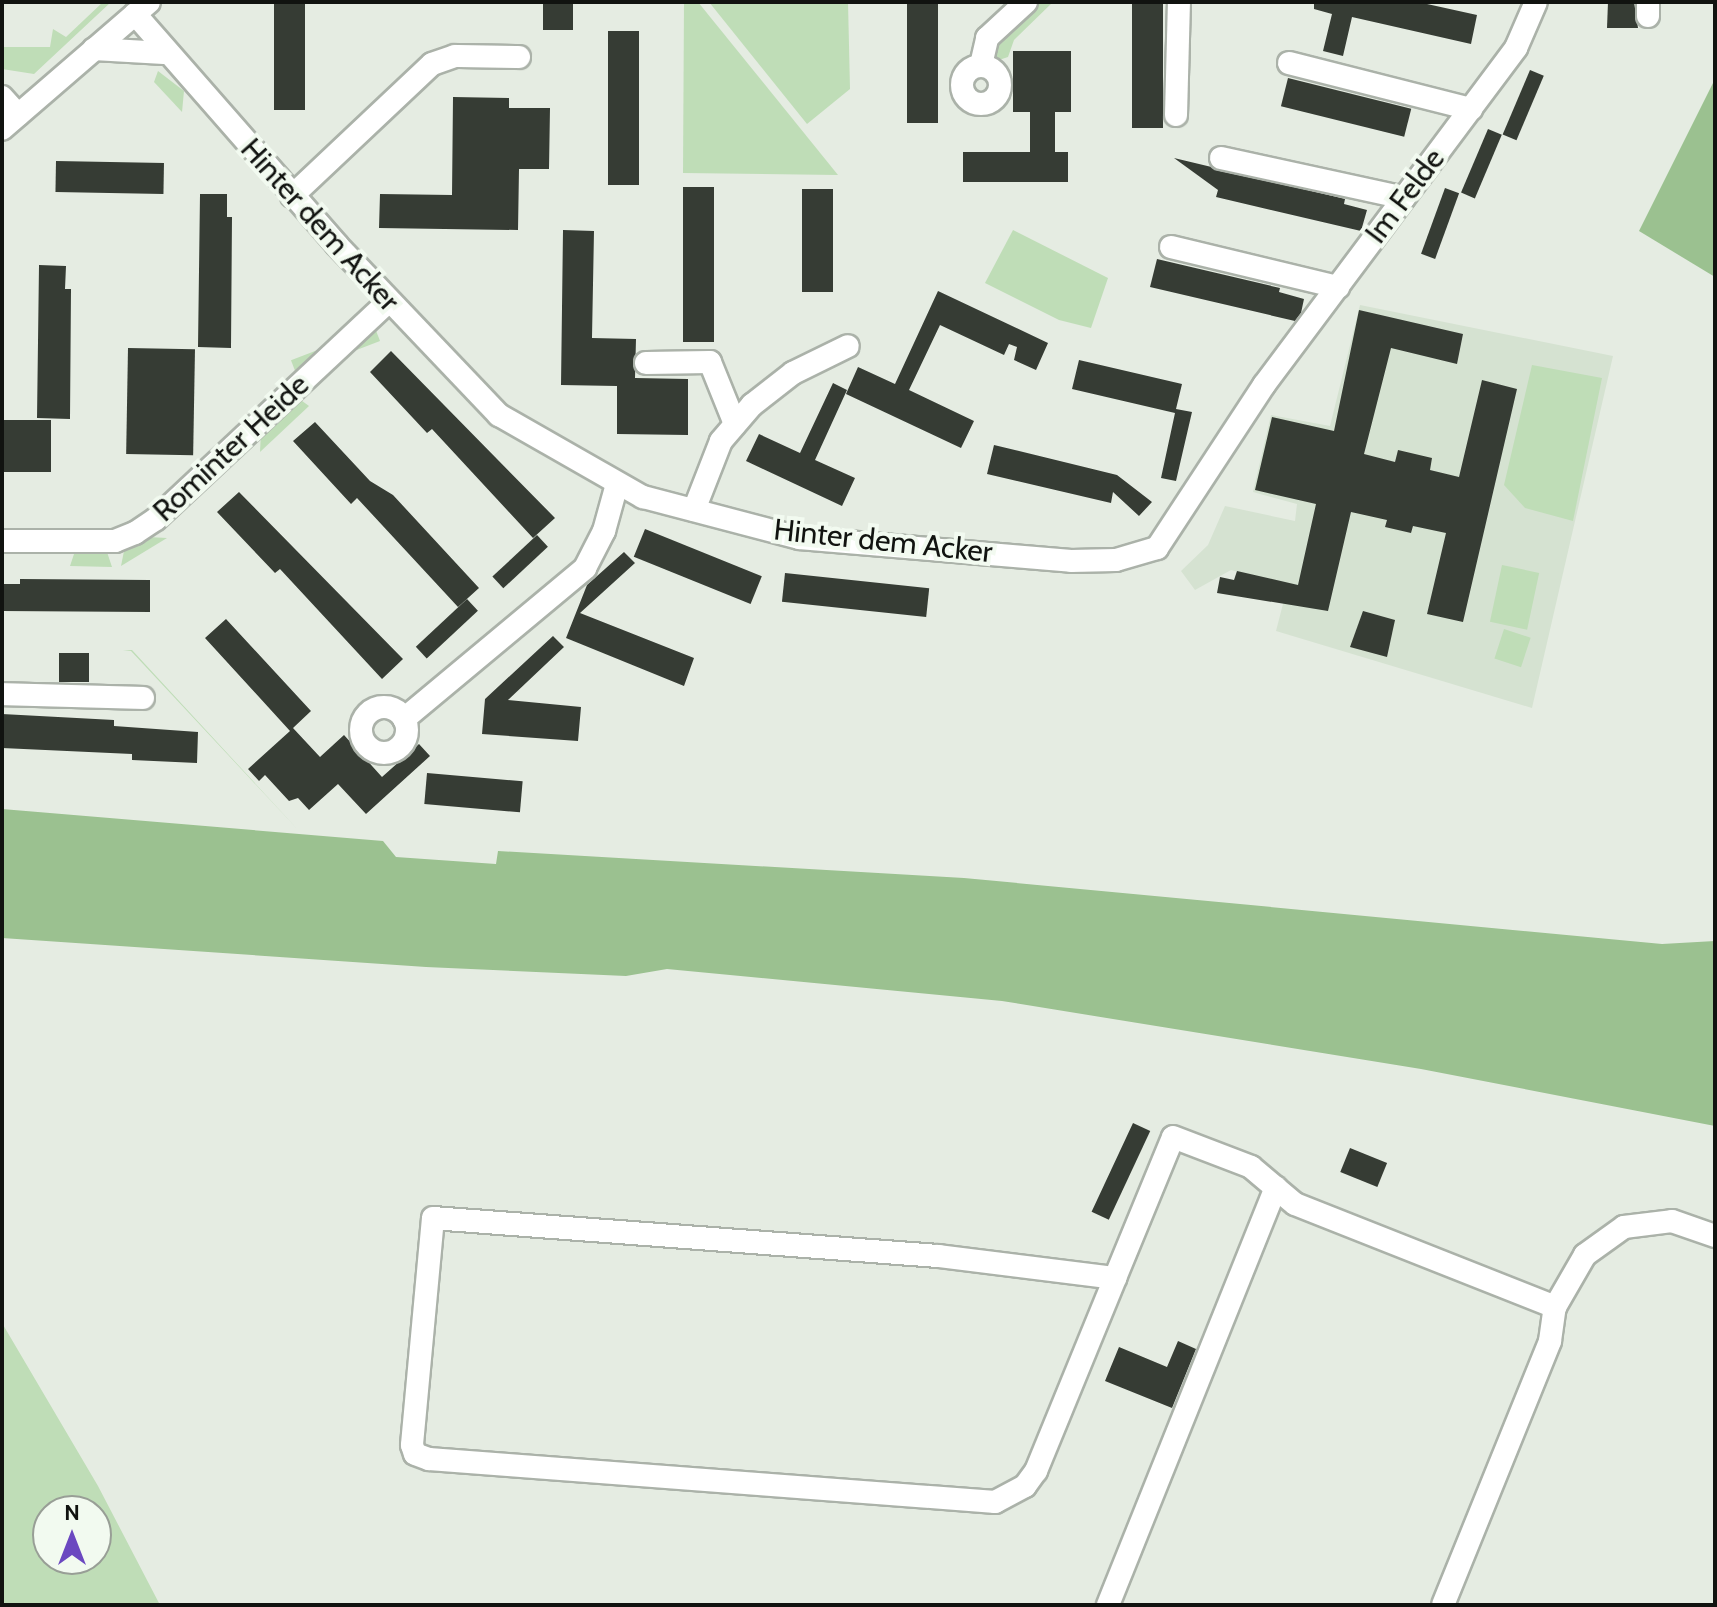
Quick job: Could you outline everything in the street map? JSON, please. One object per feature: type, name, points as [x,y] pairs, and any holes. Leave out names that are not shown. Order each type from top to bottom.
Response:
[{"type":"street","points":[[981,65],[987,38],[1026,2]]},
{"type":"street","points":[[1176,115],[1179,2]]},
{"type":"street","name":"Im Felde","points":[[1264,385],[1516,48],[1536,2]]},
{"type":"street","points":[[2,97],[10,122],[142,8]]},
{"type":"street","name":"Hinter dem Acker","points":[[142,8],[164,53],[389,301],[499,415],[617,484],[694,510],[799,538],[1071,561],[1137,556],[1157,548],[1214,469],[1264,385]]},
{"type":"street","points":[[94,49],[164,53]]},
{"type":"street","points":[[292,196],[432,64],[455,56],[519,57]]},
{"type":"street","points":[[1289,63],[1471,109]]},
{"type":"street","points":[[1221,158],[1404,198]]},
{"type":"street","points":[[1171,247],[1338,287]]},
{"type":"street","name":"Rominter Heide","points":[[2,541],[115,541],[135,533],[156,519],[389,301]]},
{"type":"street","points":[[694,510],[721,441],[735,424],[793,373],[848,346]]},
{"type":"street","points":[[646,363],[710,362],[735,424]]},
{"type":"street","points":[[404,719],[585,568],[604,531],[617,484]]},
{"type":"street","points":[[2,694],[143,698]]},
{"type":"street","points":[[1115,1278],[938,1256],[433,1218],[412,1445],[415,1454],[429,1459],[995,1502],[1025,1486],[1036,1471],[1173,1137],[1251,1167],[1295,1204],[1555,1307]]},
{"type":"street","points":[[1108,1605],[1276,1188]]},
{"type":"street","points":[[1443,1605],[1550,1341],[1555,1307],[1585,1255],[1624,1227],[1672,1221],[1715,1236]]},
{"type":"shaded area","points":[[1360,305],[1613,356],[1532,708],[1276,631],[1284,600],[1294,585],[1231,570],[1195,590],[1181,571],[1208,545],[1225,506],[1295,521],[1297,504],[1253,492],[1271,415],[1330,426]]},
{"type":"green space","points":[[103,2],[111,2],[34,74],[2,69],[2,47],[50,47],[53,29],[66,37]]},
{"type":"green space","points":[[684,2],[698,2],[838,175],[683,173]]},
{"type":"green space","points":[[709,2],[848,2],[850,89],[807,124]]},
{"type":"green space","points":[[1034,2],[1053,2],[1014,40],[1008,57],[996,61],[994,46]]},
{"type":"green space","points":[[158,71],[184,91],[182,112],[154,82]]},
{"type":"green space","points":[[1715,79],[1715,277],[1639,231]]},
{"type":"green space","points":[[1013,230],[1108,278],[1091,328],[1059,320],[985,283]]},
{"type":"green space","points":[[375,328],[380,341],[296,373],[291,360]]},
{"type":"green space","points":[[1532,365],[1602,378],[1573,521],[1525,508],[1504,485]]},
{"type":"green space","points":[[298,398],[309,406],[260,452],[261,432]]},
{"type":"green space","points":[[148,537],[167,538],[121,566],[124,551]]},
{"type":"green space","points":[[75,551],[107,552],[112,567],[70,566]]},
{"type":"green space","points":[[1502,565],[1539,573],[1527,630],[1490,622]]},
{"type":"green space","points":[[1504,629],[1531,638],[1521,667],[1494,658]]},
{"type":"green space","points":[[123,650],[132,650],[300,832],[131,651]]},
{"type":"green space","points":[[2,809],[383,841],[396,857],[496,864],[498,851],[964,878],[1662,944],[1715,941],[1715,1126],[1421,1069],[1002,1001],[667,969],[626,976],[426,967],[2,938]]},
{"type":"green space","points":[[2,1323],[103,1495],[32,1495],[32,1575],[112,1575],[112,1513],[160,1605],[2,1605]]},
{"type":"building","points":[[274,2],[305,2],[305,110],[274,110]]},
{"type":"building","points":[[543,2],[573,2],[573,30],[543,30]]},
{"type":"building","points":[[907,2],[938,2],[938,123],[907,123]]},
{"type":"building","points":[[1132,2],[1163,2],[1163,128],[1132,128]]},
{"type":"building","points":[[1314,2],[1418,2],[1477,15],[1471,44],[1352,17],[1343,56],[1323,51],[1332,14],[1314,9]]},
{"type":"building","points":[[1608,2],[1634,2],[1638,28],[1607,28]]},
{"type":"building","points":[[608,31],[639,31],[639,185],[608,185]]},
{"type":"building","points":[[1013,51],[1071,51],[1071,112],[1055,112],[1055,152],[1068,152],[1068,182],[963,182],[963,152],[1030,152],[1030,112],[1013,112]]},
{"type":"building","points":[[1530,70],[1544,76],[1516,140],[1503,134]]},
{"type":"building","points":[[1288,78],[1411,109],[1404,137],[1281,106]]},
{"type":"building","points":[[453,97],[509,98],[509,108],[550,108],[549,169],[519,169],[518,230],[379,228],[380,194],[452,195]]},
{"type":"building","points":[[1488,129],[1502,135],[1475,198],[1461,193]]},
{"type":"building","points":[[1174,158],[1345,199],[1344,204],[1367,210],[1361,231],[1216,197],[1218,190]]},
{"type":"building","points":[[56,161],[164,163],[163,194],[55,192]]},
{"type":"building","points":[[683,187],[714,187],[714,342],[683,342]]},
{"type":"building","points":[[1445,188],[1459,193],[1435,259],[1421,254]]},
{"type":"building","points":[[802,189],[833,189],[833,292],[802,292]]},
{"type":"building","points":[[200,194],[227,194],[227,217],[232,217],[231,348],[198,347]]},
{"type":"building","points":[[563,230],[594,231],[592,338],[636,339],[635,378],[688,379],[688,435],[617,434],[617,386],[561,385]]},
{"type":"building","points":[[1157,259],[1280,288],[1279,292],[1304,299],[1301,313],[1295,321],[1150,287]]},
{"type":"building","points":[[39,265],[66,266],[65,289],[71,289],[70,419],[37,418]]},
{"type":"building","points":[[938,291],[1048,343],[1036,370],[1014,360],[1017,347],[1009,344],[1004,355],[940,325],[909,390],[974,421],[961,448],[846,394],[858,367],[895,384]]},
{"type":"building","points":[[1359,310],[1463,334],[1457,364],[1391,348],[1364,454],[1395,462],[1398,450],[1432,458],[1430,470],[1459,477],[1482,380],[1517,389],[1463,622],[1427,614],[1446,533],[1413,526],[1411,533],[1385,527],[1387,520],[1351,512],[1328,611],[1217,593],[1220,577],[1234,580],[1237,571],[1298,585],[1316,504],[1255,490],[1272,417],[1334,431]]},
{"type":"building","points":[[128,348],[195,349],[193,455],[126,454]]},
{"type":"building","points":[[391,351],[555,518],[533,538],[432,429],[427,433],[370,372]]},
{"type":"building","points":[[1079,360],[1182,384],[1176,409],[1192,412],[1176,481],[1161,478],[1175,413],[1072,389]]},
{"type":"building","points":[[833,383],[847,390],[815,460],[855,478],[842,506],[746,461],[759,434],[800,453]]},
{"type":"building","points":[[2,420],[51,420],[51,472],[2,472]]},
{"type":"building","points":[[315,422],[370,481],[393,495],[479,588],[458,607],[357,498],[351,504],[293,441]]},
{"type":"building","points":[[994,445],[1117,475],[1152,502],[1139,516],[1113,492],[1111,503],[987,474]]},
{"type":"building","points":[[239,492],[403,659],[382,679],[280,569],[275,573],[217,512]]},
{"type":"building","points":[[645,529],[762,576],[751,604],[634,557]]},
{"type":"building","points":[[537,535],[548,547],[503,588],[492,577]]},
{"type":"building","points":[[624,552],[635,563],[580,613],[694,658],[684,686],[566,638],[587,585]]},
{"type":"building","points":[[785,573],[929,588],[926,617],[782,602]]},
{"type":"building","points":[[20,579],[150,580],[150,612],[2,611],[2,584],[20,584]]},
{"type":"building","points":[[467,599],[478,611],[427,658],[416,647]]},
{"type":"building","points":[[1363,611],[1395,620],[1387,657],[1350,647]]},
{"type":"building","points":[[226,619],[311,711],[293,728],[320,757],[344,735],[382,777],[419,744],[430,756],[366,814],[338,784],[309,810],[298,798],[289,801],[265,775],[259,781],[248,769],[290,731],[205,638]]},
{"type":"building","points":[[553,636],[564,647],[508,700],[581,707],[578,741],[482,734],[485,699]]},
{"type":"building","points":[[59,653],[89,653],[89,682],[59,682]]},
{"type":"building","points":[[2,714],[114,720],[114,726],[198,732],[197,763],[132,760],[132,754],[2,748]]},
{"type":"building","points":[[427,773],[523,781],[520,812],[424,804]]},
{"type":"building","points":[[1133,1123],[1150,1131],[1109,1220],[1092,1212]]},
{"type":"building","points":[[1350,1148],[1387,1163],[1377,1187],[1340,1172]]},
{"type":"building","points":[[1178,1341],[1196,1349],[1172,1408],[1105,1381],[1119,1347],[1167,1367]]}]
